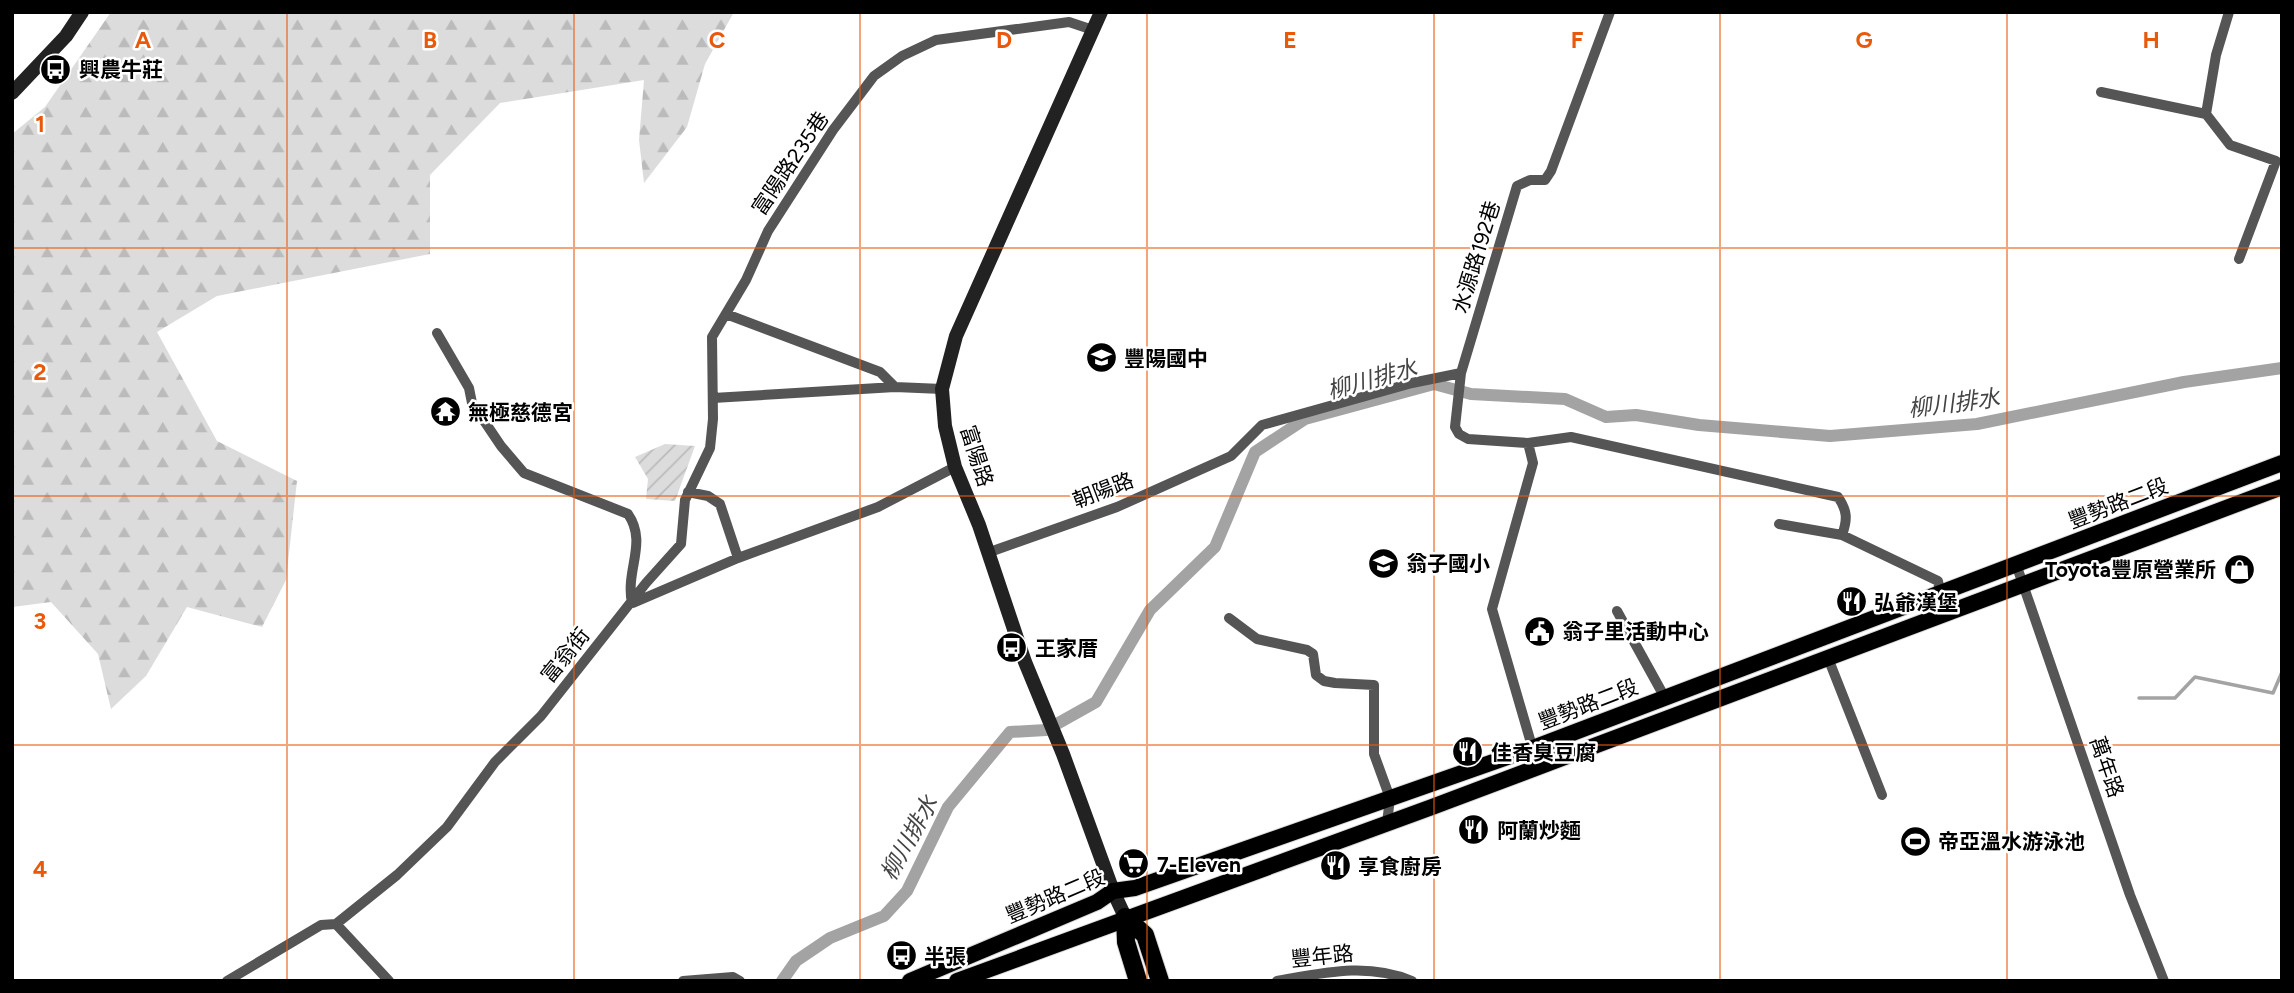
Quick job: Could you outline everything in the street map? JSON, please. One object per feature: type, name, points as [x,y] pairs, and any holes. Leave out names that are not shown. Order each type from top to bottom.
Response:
[{"type":"highway","points":[[1125,917],[1126,942],[1138,981]]},
{"type":"highway","points":[[1125,917],[1145,935],[1160,981]]},
{"type":"main road","name":"豐勢路二段","points":[[910,981],[1097,902],[1112,891],[1135,888],[1533,748],[2282,463]]},
{"type":"main road","name":"豐勢路二段","points":[[957,981],[1538,767],[2282,487]]},
{"type":"street","points":[[12,93],[66,36],[82,12]]},
{"type":"street","name":"富陽路","points":[[1101,12],[1057,116],[1004,225],[956,336],[942,389],[945,426],[955,467],[1025,662],[1063,754],[1112,891],[1125,917]]},
{"type":"street","name":"水源路192巷","points":[[1528,443],[1468,439],[1459,434],[1455,427],[1461,373],[1517,186],[1530,180],[1545,180],[1551,171],[1610,12]]},
{"type":"street","points":[[2206,114],[2216,55],[2229,12]]},
{"type":"street","name":"富陽路235巷","points":[[632,603],[681,544],[688,492],[710,448],[712,337],[747,279],[768,231],[833,130],[874,76],[902,56],[936,40],[1069,22],[1093,30]]},
{"type":"street","points":[[2101,92],[2206,114],[2230,145],[2276,161],[2239,259]]},
{"type":"street","points":[[726,314],[880,372],[895,387]]},
{"type":"street","points":[[437,333],[469,388],[472,403],[501,446],[524,473],[628,514],[638,528],[637,553],[630,575],[632,603]]},
{"type":"street","name":"朝陽路","points":[[988,553],[1117,507],[1231,456],[1262,425],[1412,383],[1461,373]]},
{"type":"street","points":[[713,398],[895,387],[942,389]]},
{"type":"street","points":[[1538,767],[1492,609],[1533,463],[1528,443],[1571,437],[1838,497],[1846,509],[1847,523],[1842,535]]},
{"type":"street","name":"富翁街","points":[[227,981],[321,925],[336,924],[397,875],[447,827],[495,762],[541,716],[632,603],[738,558],[878,507],[955,467]]},
{"type":"street","points":[[688,492],[708,496],[720,504],[738,558]]},
{"type":"street","points":[[1779,524],[1842,535],[1938,581],[1940,592]]},
{"type":"street","name":"萬年路","points":[[2016,564],[2130,895],[2164,981]]},
{"type":"street","points":[[1617,611],[1664,696]]},
{"type":"street","points":[[1229,618],[1257,639],[1307,650],[1313,654],[1316,675],[1324,681],[1374,685],[1374,754],[1390,798],[1387,823]]},
{"type":"street","points":[[1828,658],[1882,795]]},
{"type":"street","points":[[336,924],[389,981]]},
{"type":"street","name":"豐年路","points":[[1277,981],[1352,970],[1398,975],[1412,981]]},
{"type":"street","points":[[683,981],[733,977],[740,981]]},
{"type":"green space","points":[[111,12],[734,12],[705,64],[687,127],[644,183],[639,140],[644,80],[500,103],[430,175],[430,254],[217,296],[157,332],[217,441],[297,481],[286,580],[262,627],[187,607],[146,676],[111,709],[98,654],[51,602],[12,607],[12,134],[45,107]]},
{"type":"green space","points":[[665,444],[695,446],[675,501],[646,499],[648,479],[635,457]]},
{"type":"waterway","name":"柳川排水","points":[[782,981],[796,961],[830,938],[884,916],[907,891],[948,807],[1010,732],[1046,730],[1096,702],[1150,610],[1215,547],[1255,452],[1305,419],[1434,384],[1471,394],[1565,399],[1606,417],[1636,415],[1699,425],[1830,436],[1977,424],[2184,382],[2282,368]]},
{"type":"waterway","points":[[2139,698],[2175,698],[2195,677],[2273,693],[2282,672]]},
{"type":"place","name":"興農牛莊","points":[[56,69]]},
{"type":"place","name":"豐陽國中","points":[[1101,358]]},
{"type":"place","name":"無極慈德宮","points":[[445,412]]},
{"type":"place","name":"翁子國小","points":[[1383,563]]},
{"type":"place","name":"Toyota豐原營業所","points":[[2239,569]]},
{"type":"place","name":"弘爺漢堡","points":[[1851,602]]},
{"type":"place","name":"翁子里活動中心","points":[[1539,631]]},
{"type":"place","name":"王家厝","points":[[1012,648]]},
{"type":"place","name":"佳香臭豆腐","points":[[1468,752]]},
{"type":"place","name":"阿蘭炒麵","points":[[1474,830]]},
{"type":"place","name":"帝亞溫水游泳池","points":[[1915,841]]},
{"type":"place","name":"7-Eleven","points":[[1134,864]]},
{"type":"place","name":"享食廚房","points":[[1335,866]]},
{"type":"place","name":"半張","points":[[901,956]]}]
